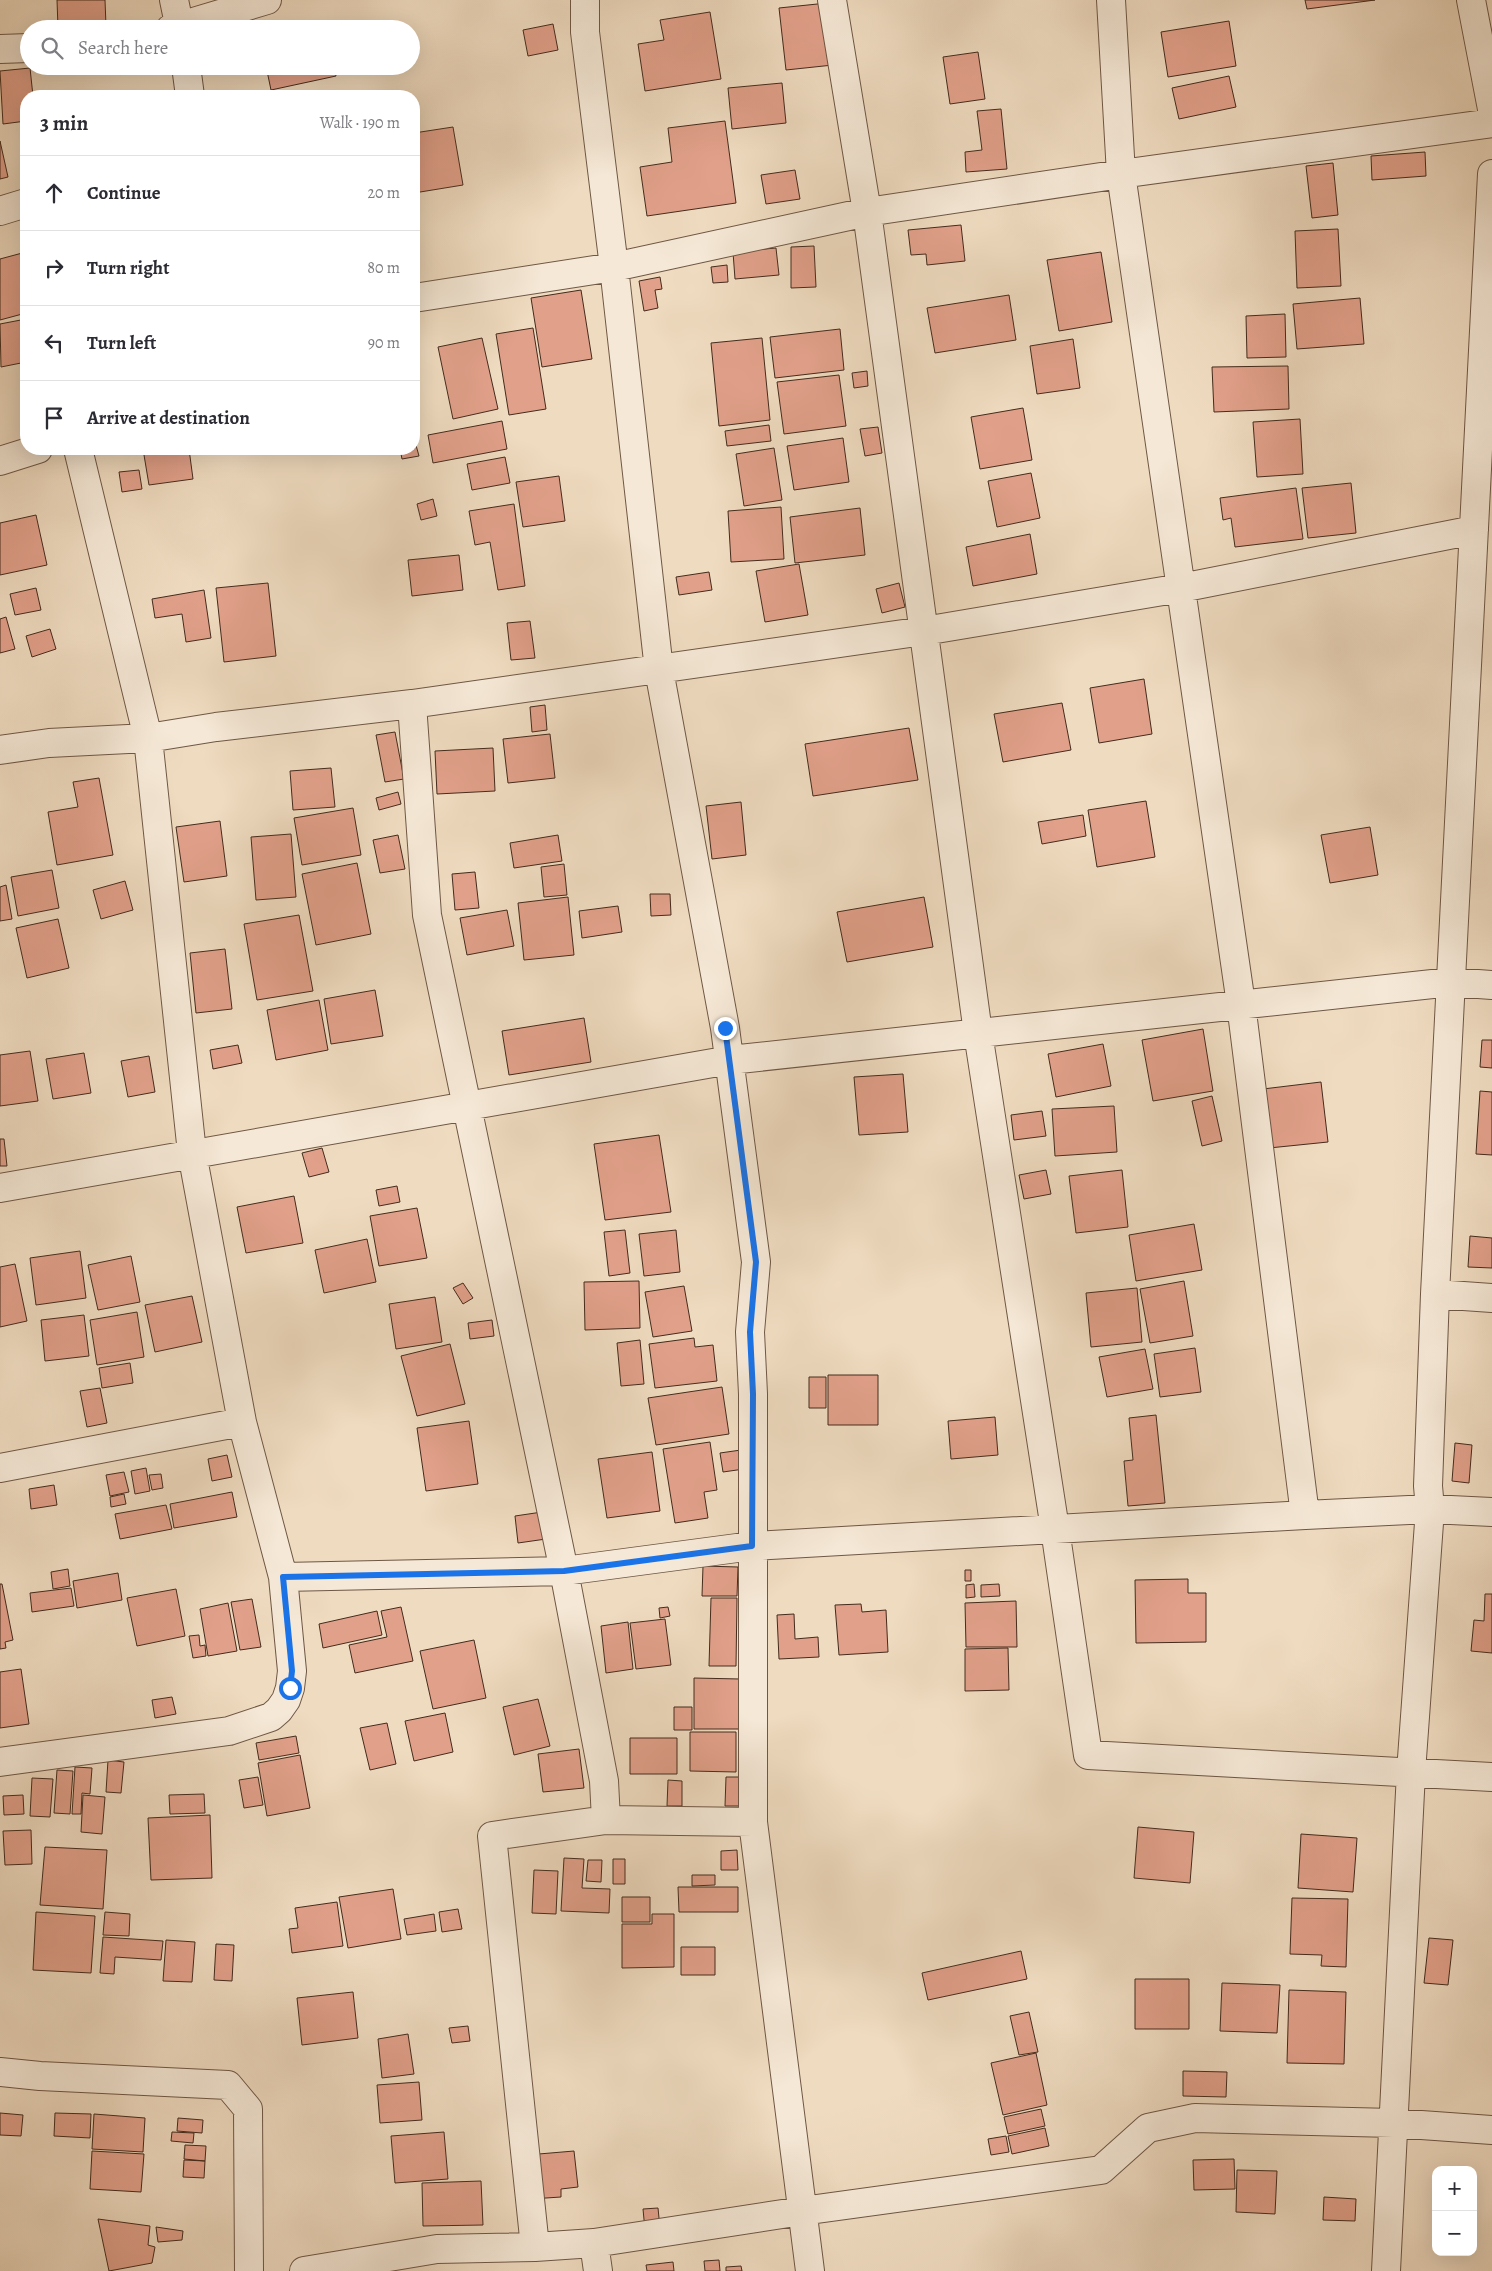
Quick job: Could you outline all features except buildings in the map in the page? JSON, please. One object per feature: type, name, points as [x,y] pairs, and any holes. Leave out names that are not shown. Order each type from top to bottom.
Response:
[{"type":"street","points":[[174,0],[176,20]]},
{"type":"street","points":[[203,20],[267,0]]},
{"type":"street","points":[[585,0],[585,32],[614,267],[659,670],[730,1060],[756,1262],[750,1332],[753,1394],[753,1822],[810,2271]]},
{"type":"street","points":[[832,0],[867,212],[978,1033],[1056,1529],[1088,1755],[1492,1777]]},
{"type":"street","points":[[1110,0],[1121,174],[1241,1004],[1305,1515]]},
{"type":"street","points":[[1471,0],[1492,109]]},
{"type":"street","points":[[0,49],[20,48]]},
{"type":"street","points":[[187,75],[189,90]]},
{"type":"street","points":[[420,297],[614,267],[867,212],[1121,174],[1492,123]]},
{"type":"street","points":[[1386,2271],[1410,1772],[1430,1509],[1428,1486],[1435,1294],[1492,174]]},
{"type":"street","points":[[0,210],[20,205]]},
{"type":"street","points":[[0,461],[20,455]]},
{"type":"street","points":[[0,1762],[229,1731],[271,1717],[286,1700],[292,1671],[283,1577],[242,1422],[192,1153],[148,738],[79,455]]},
{"type":"street","points":[[0,750],[49,743],[148,738],[216,727],[412,704],[924,631],[1181,588],[1474,530]]},
{"type":"street","points":[[412,704],[428,915],[564,1571],[604,1781],[606,1820]]},
{"type":"street","points":[[0,1188],[730,1060],[1451,982],[1492,985]]},
{"type":"street","points":[[1435,1294],[1492,1298]]},
{"type":"street","points":[[0,1468],[242,1422]]},
{"type":"street","points":[[283,1577],[564,1571],[752,1546],[1430,1509],[1492,1512]]},
{"type":"street","points":[[535,2247],[492,1836],[606,1820],[753,1822]]},
{"type":"street","points":[[0,2072],[40,2076],[228,2085],[248,2109],[249,2271]]},
{"type":"street","points":[[304,2271],[437,2249],[535,2247],[594,2243],[802,2211],[1100,2170],[1148,2128],[1195,2118],[1393,2123],[1492,2130]]},
{"type":"street","points":[[594,2243],[598,2271]]},
{"type":"route","points":[[290,1688],[292,1671],[283,1577],[564,1571],[752,1546],[753,1394],[750,1332],[756,1262],[725,1028]]}]
